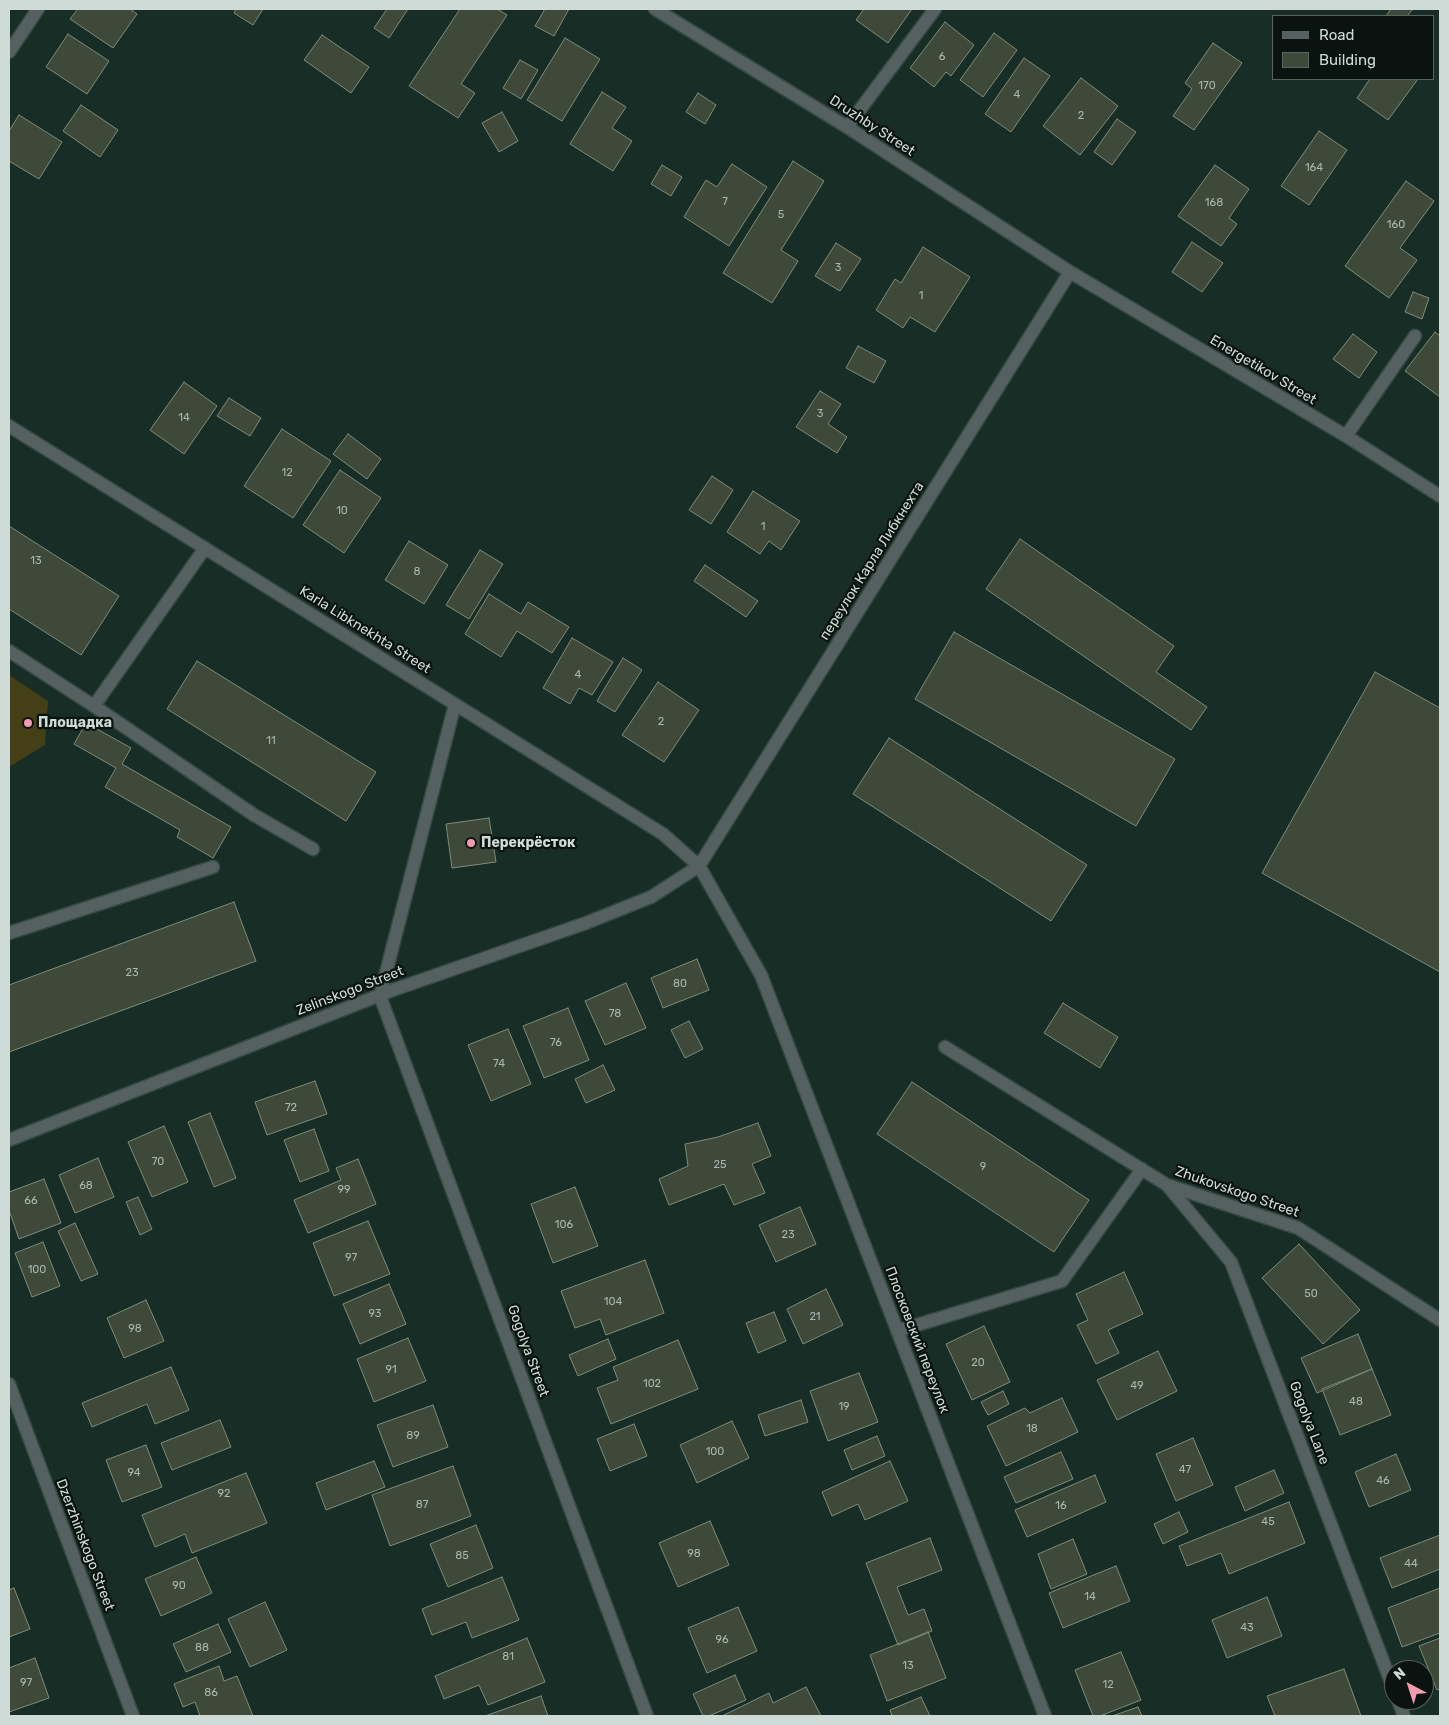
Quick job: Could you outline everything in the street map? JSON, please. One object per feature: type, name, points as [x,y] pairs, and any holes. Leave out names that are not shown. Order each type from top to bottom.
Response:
[{"type":"street","points":[[9,52],[38,9]]},
{"type":"street","name":"Druzhby Street","points":[[655,9],[846,127],[1070,272]]},
{"type":"street","points":[[846,127],[935,9]]},
{"type":"street","name":"Energetikov Street","points":[[1070,272],[1346,436],[1440,496]]},
{"type":"street","name":"переулок Карла Либкнехта","points":[[699,866],[1070,272]]},
{"type":"street","points":[[1346,436],[1415,336]]},
{"type":"street","name":"Karla Libknekhta Street","points":[[9,426],[663,834],[699,866]]},
{"type":"street","points":[[94,706],[205,548]]},
{"type":"street","points":[[9,651],[94,706],[254,815],[312,849]]},
{"type":"street","points":[[380,996],[455,704]]},
{"type":"street","name":"Плосковский переулок","points":[[699,866],[761,975],[1045,1716]]},
{"type":"street","name":"Zelinskogo Street","points":[[9,1140],[380,996],[586,923],[651,897],[699,866]]},
{"type":"street","points":[[9,933],[213,867]]},
{"type":"street","name":"Gogolya Street","points":[[380,996],[647,1716]]},
{"type":"street","name":"Zhukovskogo Street","points":[[945,1047],[1167,1185],[1298,1228],[1440,1320]]},
{"type":"street","points":[[897,1330],[1062,1281],[1142,1169]]},
{"type":"street","name":"Gogolya Lane","points":[[1167,1185],[1231,1262],[1384,1664]]},
{"type":"street","name":"Dzerzhinskogo Street","points":[[9,1384],[133,1716]]},
{"type":"shaded area","name":"Площадка","points":[[9,675],[48,701],[45,745],[9,767]]},
{"type":"building","points":[[78,9],[130,9],[137,14],[113,48],[70,19]]},
{"type":"building","points":[[236,9],[263,9],[253,25],[234,13]]},
{"type":"building","points":[[387,9],[408,9],[389,38],[374,28]]},
{"type":"building","points":[[460,9],[497,9],[507,15],[461,84],[475,93],[458,118],[409,86]]},
{"type":"building","points":[[545,9],[569,9],[554,36],[535,26]]},
{"type":"building","points":[[864,9],[912,9],[888,43],[856,20]]},
{"type":"building","points":[[1391,9],[1413,9],[1408,15],[1387,15]]},
{"type":"building","points":[[945,22],[974,45],[951,76],[946,72],[934,87],[910,68]]},
{"type":"building","points":[[994,33],[1017,50],[983,97],[960,80]]},
{"type":"building","points":[[68,34],[109,61],[87,94],[46,67]]},
{"type":"building","points":[[322,35],[369,67],[351,93],[304,60]]},
{"type":"building","points":[[565,38],[600,59],[562,121],[527,100]]},
{"type":"building","points":[[1213,43],[1242,63],[1194,130],[1173,116],[1192,89],[1185,83]]},
{"type":"building","points":[[1024,58],[1050,76],[1011,132],[985,114]]},
{"type":"building","points":[[520,60],[538,70],[521,99],[503,88]]},
{"type":"building","points":[[1081,78],[1118,106],[1080,155],[1043,126]]},
{"type":"building","points":[[1369,80],[1417,80],[1388,120],[1357,98]]},
{"type":"building","points":[[602,92],[626,107],[612,128],[632,141],[613,171],[570,144]]},
{"type":"building","points":[[698,93],[716,105],[705,124],[686,112]]},
{"type":"building","points":[[81,105],[118,130],[100,157],[63,131]]},
{"type":"building","points":[[502,112],[518,141],[499,152],[482,123]]},
{"type":"building","points":[[19,115],[62,142],[39,179],[9,161],[9,131]]},
{"type":"building","points":[[1117,119],[1136,132],[1112,165],[1094,152]]},
{"type":"building","points":[[1319,131],[1347,150],[1309,205],[1281,186]]},
{"type":"building","points":[[793,161],[824,181],[781,250],[798,261],[772,303],[723,273]]},
{"type":"building","points":[[732,164],[767,187],[729,246],[684,217],[706,180],[717,187]]},
{"type":"building","points":[[662,165],[682,177],[671,196],[651,184]]},
{"type":"building","points":[[1215,165],[1249,189],[1229,218],[1237,224],[1221,246],[1178,216]]},
{"type":"building","points":[[1406,181],[1434,201],[1400,248],[1417,260],[1389,298],[1345,266]]},
{"type":"building","points":[[1192,242],[1223,263],[1202,292],[1172,272]]},
{"type":"building","points":[[836,243],[861,259],[840,291],[815,276]]},
{"type":"building","points":[[923,247],[970,277],[935,332],[910,317],[903,328],[876,310],[895,279],[901,283]]},
{"type":"building","points":[[1413,292],[1429,298],[1422,319],[1405,312]]},
{"type":"building","points":[[1435,332],[1440,336],[1440,397],[1405,371]]},
{"type":"building","points":[[1353,334],[1377,352],[1359,378],[1333,359]]},
{"type":"building","points":[[858,346],[886,361],[874,383],[846,368]]},
{"type":"building","points":[[184,382],[217,406],[184,454],[150,430]]},
{"type":"building","points":[[820,391],[841,404],[828,424],[847,437],[837,453],[796,427]]},
{"type":"building","points":[[229,398],[261,418],[250,436],[217,416]]},
{"type":"building","points":[[282,429],[331,461],[293,518],[244,486]]},
{"type":"building","points":[[348,434],[381,459],[367,479],[333,454]]},
{"type":"building","points":[[340,470],[381,498],[344,553],[303,525]]},
{"type":"building","points":[[712,476],[733,490],[711,524],[689,510]]},
{"type":"building","points":[[753,491],[800,521],[781,550],[769,541],[760,554],[727,532]]},
{"type":"building","points":[[9,526],[119,596],[81,655],[9,609]]},
{"type":"building","points":[[1020,539],[1174,646],[1156,672],[1207,707],[1191,730],[986,589]]},
{"type":"building","points":[[409,541],[448,565],[424,604],[385,580]]},
{"type":"building","points":[[480,550],[503,564],[469,619],[446,605]]},
{"type":"building","points":[[705,565],[758,601],[746,617],[694,581]]},
{"type":"building","points":[[489,594],[521,614],[528,602],[569,627],[552,653],[517,631],[501,657],[465,634]]},
{"type":"building","points":[[954,632],[1175,759],[1136,826],[915,699]]},
{"type":"building","points":[[572,638],[613,662],[592,695],[579,688],[570,704],[543,688]]},
{"type":"building","points":[[623,658],[642,670],[615,712],[597,701]]},
{"type":"building","points":[[197,661],[376,772],[346,821],[167,709]]},
{"type":"building","points":[[1375,672],[1440,708],[1440,972],[1262,873]]},
{"type":"building","points":[[658,682],[699,710],[664,762],[622,735]]},
{"type":"building","points":[[86,723],[131,748],[122,764],[231,827],[213,858],[177,837],[180,830],[105,787],[116,768],[74,744]]},
{"type":"building","points":[[889,738],[1087,865],[1051,921],[853,794]]},
{"type":"building","name":"Перекрёсток","points":[[489,818],[496,862],[452,868],[446,824]]},
{"type":"building","points":[[234,902],[256,961],[9,1052],[9,985]]},
{"type":"building","points":[[697,959],[709,990],[663,1008],[651,978]]},
{"type":"building","points":[[626,983],[646,1028],[605,1045],[585,1001]]},
{"type":"building","points":[[1063,1003],[1118,1037],[1100,1068],[1044,1033]]},
{"type":"building","points":[[568,1008],[589,1060],[544,1078],[523,1026]]},
{"type":"building","points":[[689,1021],[703,1049],[685,1058],[671,1030]]},
{"type":"building","points":[[508,1029],[531,1084],[491,1101],[468,1045]]},
{"type":"building","points":[[603,1065],[615,1090],[586,1103],[575,1079]]},
{"type":"building","points":[[315,1081],[327,1114],[267,1135],[255,1102]]},
{"type":"building","points":[[912,1082],[1089,1200],[1054,1252],[877,1134]]},
{"type":"building","points":[[210,1113],[236,1178],[214,1187],[188,1122]]},
{"type":"building","points":[[758,1123],[771,1156],[752,1164],[765,1193],[734,1205],[724,1184],[669,1205],[659,1179],[688,1166],[685,1144],[718,1137]]},
{"type":"building","points":[[164,1126],[188,1182],[152,1197],[128,1142]]},
{"type":"building","points":[[314,1129],[329,1171],[300,1182],[284,1140]]},
{"type":"building","points":[[98,1158],[114,1197],[75,1213],[59,1175]]},
{"type":"building","points":[[358,1159],[376,1204],[308,1233],[294,1200],[341,1180],[336,1168]]},
{"type":"building","points":[[44,1179],[61,1223],[19,1239],[9,1210],[9,1192]]},
{"type":"building","points":[[575,1187],[598,1246],[553,1263],[531,1204]]},
{"type":"building","points":[[138,1197],[152,1229],[140,1235],[126,1202]]},
{"type":"building","points":[[800,1207],[816,1244],[776,1262],[759,1225]]},
{"type":"building","points":[[368,1221],[390,1274],[334,1296],[313,1243]]},
{"type":"building","points":[[75,1223],[98,1274],[81,1281],[58,1231]]},
{"type":"building","points":[[43,1242],[60,1286],[32,1297],[15,1253]]},
{"type":"building","points":[[1299,1244],[1360,1310],[1323,1344],[1262,1278]]},
{"type":"building","points":[[645,1260],[664,1313],[606,1335],[600,1319],[575,1328],[561,1291]]},
{"type":"building","points":[[1124,1272],[1143,1314],[1108,1330],[1119,1353],[1096,1364],[1077,1325],[1088,1320],[1076,1294]]},
{"type":"building","points":[[389,1284],[406,1324],[360,1344],[343,1304]]},
{"type":"building","points":[[826,1289],[843,1325],[803,1344],[787,1309]]},
{"type":"building","points":[[146,1300],[164,1341],[124,1358],[107,1318]]},
{"type":"building","points":[[774,1312],[786,1341],[758,1353],[746,1323]]},
{"type":"building","points":[[984,1326],[1010,1382],[972,1400],[946,1344]]},
{"type":"building","points":[[1358,1334],[1372,1369],[1317,1393],[1301,1358]]},
{"type":"building","points":[[408,1338],[426,1381],[374,1402],[357,1359]]},
{"type":"building","points":[[608,1339],[616,1359],[578,1376],[569,1355]]},
{"type":"building","points":[[678,1340],[698,1389],[611,1424],[597,1388],[618,1380],[613,1367]]},
{"type":"building","points":[[1158,1351],[1177,1391],[1117,1420],[1097,1380]]},
{"type":"building","points":[[171,1367],[189,1410],[155,1424],[147,1404],[92,1427],[82,1403]]},
{"type":"building","points":[[1372,1369],[1391,1415],[1340,1435],[1322,1389]]},
{"type":"building","points":[[859,1373],[878,1422],[828,1441],[810,1391]]},
{"type":"building","points":[[1003,1391],[1009,1404],[988,1415],[981,1402]]},
{"type":"building","points":[[1062,1398],[1078,1432],[1006,1466],[987,1426],[1025,1408],[1030,1413]]},
{"type":"building","points":[[801,1400],[808,1422],[765,1436],[758,1415]]},
{"type":"building","points":[[433,1405],[448,1447],[393,1467],[377,1425]]},
{"type":"building","points":[[220,1420],[231,1447],[172,1470],[161,1443]]},
{"type":"building","points":[[732,1421],[749,1458],[697,1483],[680,1445]]},
{"type":"building","points":[[634,1424],[647,1456],[610,1471],[597,1439]]},
{"type":"building","points":[[877,1436],[885,1456],[852,1470],[844,1450]]},
{"type":"building","points":[[1193,1438],[1213,1485],[1176,1501],[1156,1454]]},
{"type":"building","points":[[146,1445],[162,1487],[122,1502],[106,1460]]},
{"type":"building","points":[[1061,1452],[1073,1479],[1016,1503],[1004,1477]]},
{"type":"building","points":[[1396,1454],[1411,1490],[1369,1507],[1355,1472]]},
{"type":"building","points":[[374,1461],[385,1487],[326,1510],[316,1483]]},
{"type":"building","points":[[890,1461],[908,1501],[865,1520],[858,1504],[832,1516],[822,1492]]},
{"type":"building","points":[[453,1466],[471,1516],[390,1546],[372,1495]]},
{"type":"building","points":[[1274,1470],[1284,1493],[1245,1511],[1235,1487]]},
{"type":"building","points":[[246,1473],[267,1523],[192,1553],[185,1534],[155,1547],[142,1515]]},
{"type":"building","points":[[1095,1475],[1106,1502],[1027,1537],[1015,1510]]},
{"type":"building","points":[[1289,1502],[1305,1543],[1229,1574],[1221,1553],[1187,1566],[1179,1546]]},
{"type":"building","points":[[1179,1512],[1188,1532],[1163,1544],[1154,1524]]},
{"type":"building","points":[[710,1521],[729,1565],[678,1587],[659,1543]]},
{"type":"building","points":[[476,1525],[493,1568],[448,1587],[430,1544]]},
{"type":"building","points":[[1440,1535],[1440,1569],[1392,1588],[1380,1558]]},
{"type":"building","points":[[930,1538],[942,1570],[897,1587],[908,1615],[924,1609],[932,1631],[898,1645],[866,1563]]},
{"type":"building","points":[[1073,1539],[1087,1574],[1051,1589],[1038,1554]]},
{"type":"building","points":[[196,1557],[212,1593],[161,1616],[145,1579]]},
{"type":"building","points":[[1116,1566],[1130,1601],[1063,1628],[1049,1593]]},
{"type":"building","points":[[502,1577],[519,1620],[472,1638],[466,1622],[432,1635],[422,1609]]},
{"type":"building","points":[[14,1588],[30,1629],[9,1637],[9,1590]]},
{"type":"building","points":[[1440,1588],[1440,1633],[1402,1647],[1388,1608]]},
{"type":"building","points":[[1267,1597],[1282,1636],[1227,1658],[1212,1620]]},
{"type":"building","points":[[265,1602],[287,1650],[250,1667],[228,1619]]},
{"type":"building","points":[[738,1607],[757,1651],[707,1673],[688,1628]]},
{"type":"building","points":[[218,1624],[231,1652],[186,1672],[173,1644]]},
{"type":"building","points":[[928,1632],[946,1678],[887,1701],[870,1655]]},
{"type":"building","points":[[527,1638],[545,1682],[488,1705],[479,1685],[444,1699],[435,1676]]},
{"type":"building","points":[[1440,1638],[1440,1689],[1437,1690],[1434,1683],[1434,1660],[1425,1660],[1419,1646]]},
{"type":"building","points":[[1121,1652],[1141,1700],[1100,1716],[1093,1716],[1075,1670]]},
{"type":"building","points":[[35,1658],[49,1698],[9,1712],[9,1668]]},
{"type":"building","points":[[219,1666],[224,1681],[237,1676],[253,1716],[200,1716],[195,1702],[183,1707],[174,1684]]},
{"type":"building","points":[[1344,1669],[1361,1716],[1275,1716],[1267,1696]]},
{"type":"building","points":[[735,1675],[746,1700],[709,1716],[703,1716],[693,1694]]},
{"type":"building","points":[[806,1687],[821,1716],[722,1716],[769,1693],[773,1703]]},
{"type":"building","points":[[541,1696],[548,1716],[485,1716]]},
{"type":"building","points":[[921,1697],[930,1716],[892,1716],[890,1710]]},
{"type":"building","points":[[1138,1707],[1142,1716],[1112,1716]]},
{"type":"place","name":"Площадка","points":[[28,723]]},
{"type":"place","name":"Перекрёсток","points":[[471,843]]}]
